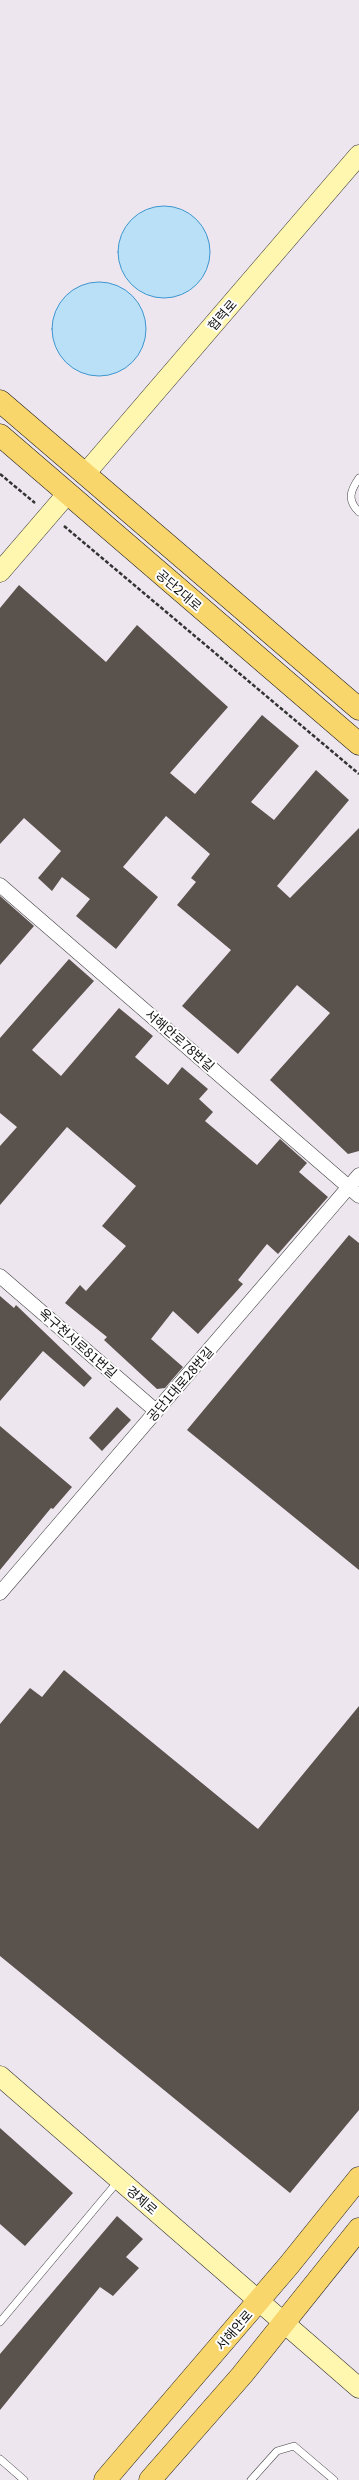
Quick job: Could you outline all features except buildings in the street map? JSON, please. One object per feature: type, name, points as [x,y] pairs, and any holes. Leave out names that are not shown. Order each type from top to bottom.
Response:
[{"type":"main road","name":"공단2대로","points":[[0,401],[359,709]]},
{"type":"main road","name":"공단2대로","points":[[0,435],[359,744]]},
{"type":"main road","points":[[67,494],[85,474]]},
{"type":"main road","name":"서해안로","points":[[105,2480],[258,2301],[359,2178]]},
{"type":"main road","points":[[150,2480],[283,2323],[359,2229]]},
{"type":"street","name":"협력로","points":[[85,474],[359,155]]},
{"type":"street","points":[[0,572],[67,494]]},
{"type":"street","name":"서해안로78번길","points":[[0,885],[354,1191]]},
{"type":"street","name":"공단1대로28번길","points":[[0,1593],[156,1411],[354,1191],[359,1174]]},
{"type":"street","name":"옥구천서로81번길","points":[[0,1276],[156,1411]]},
{"type":"street","name":"경제로","points":[[0,2076],[283,2323]]},
{"type":"street","points":[[283,2323],[359,2388]]},
{"type":"lane","points":[[359,478],[352,488],[350,498],[353,506],[359,512]]},
{"type":"lane","points":[[0,2322],[119,2180]]},
{"type":"lane","points":[[251,2480],[277,2451],[294,2446],[334,2480]]},
{"type":"lane","points":[[0,2459],[24,2480]]},
{"type":"path","points":[[0,474],[50,514],[359,774]]},
{"type":"shaded area","points":[[0,0],[359,0],[359,2480],[0,2480]]},
{"type":"water","points":[[155,206],[173,206],[190,213],[203,226],[210,243],[210,261],[203,278],[190,291],[173,298],[155,298],[138,291],[125,278],[118,261],[118,243],[125,226],[138,213]]},
{"type":"water","points":[[99,282],[117,286],[132,296],[142,311],[146,329],[142,347],[132,362],[117,372],[99,376],[81,372],[66,362],[56,347],[52,329],[56,311],[66,296],[81,286]]}]
